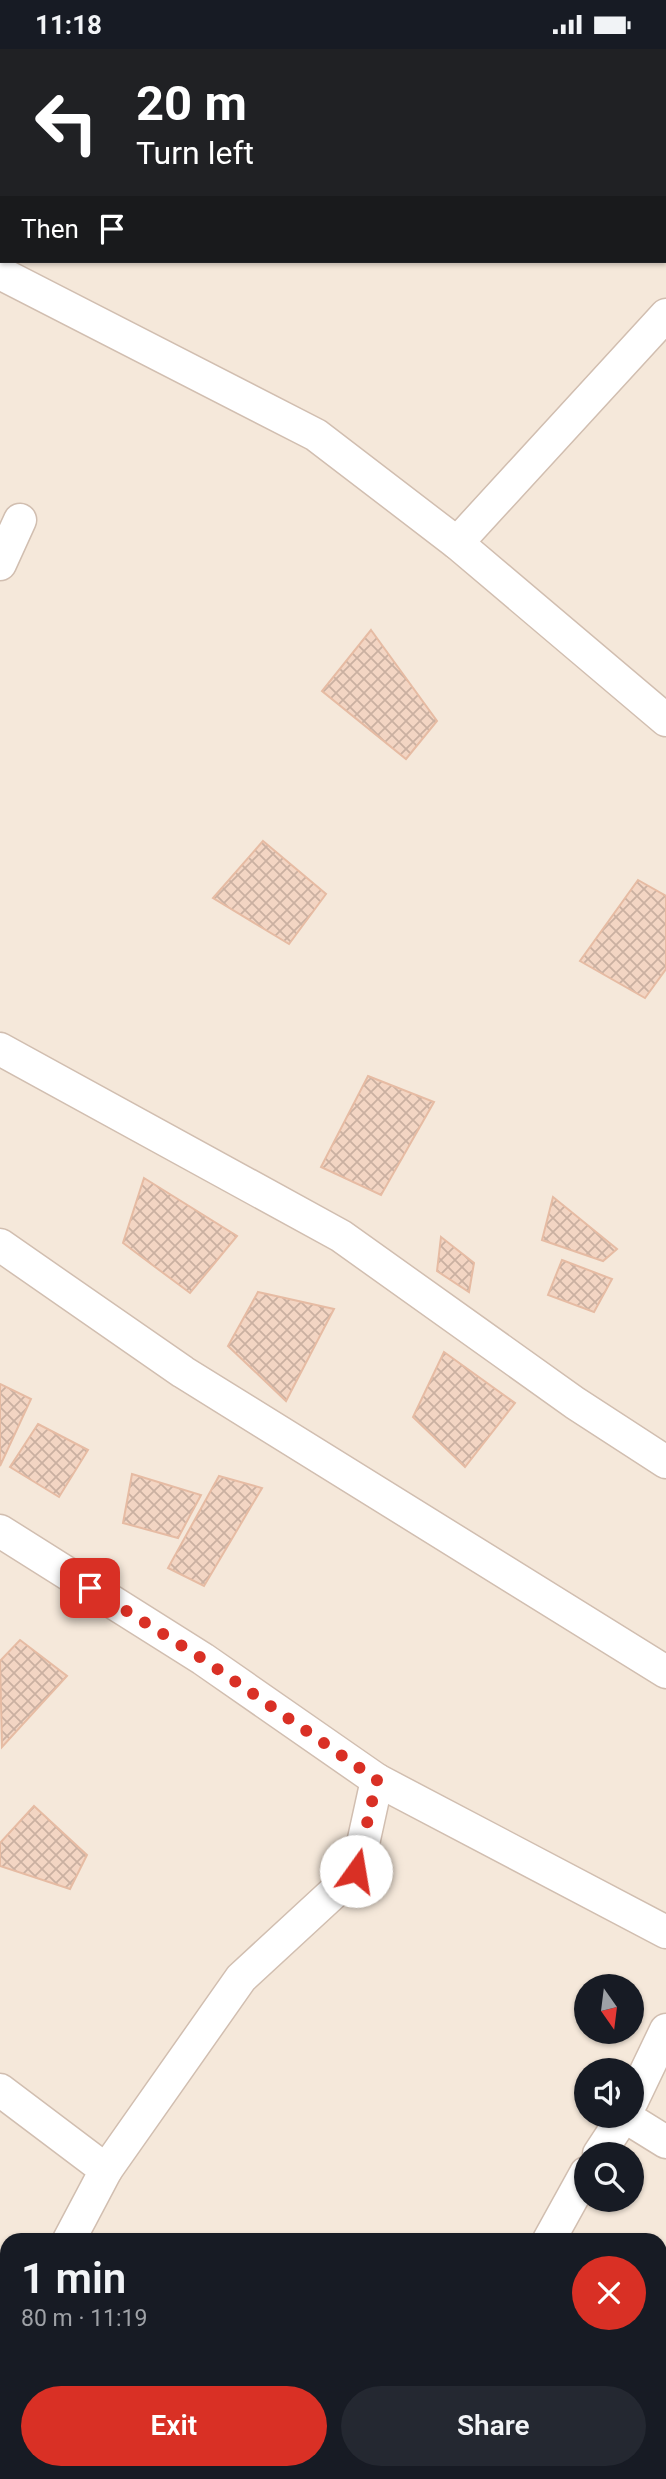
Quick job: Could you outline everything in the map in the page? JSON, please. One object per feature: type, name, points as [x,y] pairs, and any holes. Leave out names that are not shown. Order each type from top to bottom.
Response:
[{"type":"street","points":[[0,272],[316,435],[457,543],[666,720]]},
{"type":"street","points":[[457,543],[666,315]]},
{"type":"street","points":[[0,564],[20,520]]},
{"type":"street","points":[[0,1049],[341,1236],[575,1403],[666,1462]]},
{"type":"street","points":[[0,1245],[183,1372],[666,1672]]},
{"type":"street","points":[[0,1531],[203,1659],[377,1780],[666,1932]]},
{"type":"street","points":[[73,2233],[106,2170],[241,1978],[356,1871],[377,1780]]},
{"type":"street","points":[[644,2076],[666,2030]]},
{"type":"street","points":[[0,2090],[106,2170]]},
{"type":"street","points":[[643,2128],[666,2142]]},
{"type":"street","points":[[553,2233],[574,2195]]},
{"type":"shaded area","points":[[0,263],[666,263],[666,2233],[0,2233]]},
{"type":"building","points":[[371,630],[437,721],[406,759],[322,691]]},
{"type":"building","points":[[263,841],[326,894],[289,944],[213,898]]},
{"type":"building","points":[[638,880],[666,896],[666,969],[645,998],[580,961]]},
{"type":"building","points":[[368,1076],[434,1102],[381,1195],[321,1167]]},
{"type":"building","points":[[144,1178],[237,1236],[190,1293],[123,1243]]},
{"type":"building","points":[[553,1197],[617,1249],[603,1261],[542,1240]]},
{"type":"building","points":[[441,1237],[474,1263],[469,1292],[437,1271]]},
{"type":"building","points":[[562,1260],[612,1279],[594,1312],[548,1295]]},
{"type":"building","points":[[258,1292],[334,1309],[286,1401],[228,1346]]},
{"type":"building","points":[[444,1352],[515,1403],[465,1467],[413,1417]]},
{"type":"building","points":[[0,1384],[31,1399],[0,1466]]},
{"type":"building","points":[[38,1424],[88,1450],[59,1497],[10,1467]]},
{"type":"building","points":[[132,1474],[201,1495],[178,1538],[123,1523]]},
{"type":"building","points":[[219,1476],[262,1488],[204,1586],[168,1568]]},
{"type":"building","points":[[20,1640],[67,1676],[2,1747],[0,1661]]},
{"type":"building","points":[[34,1806],[87,1855],[70,1889],[0,1866],[0,1843]]},
{"type":"route","points":[[90,1588],[203,1659],[377,1780],[356,1871]]}]
